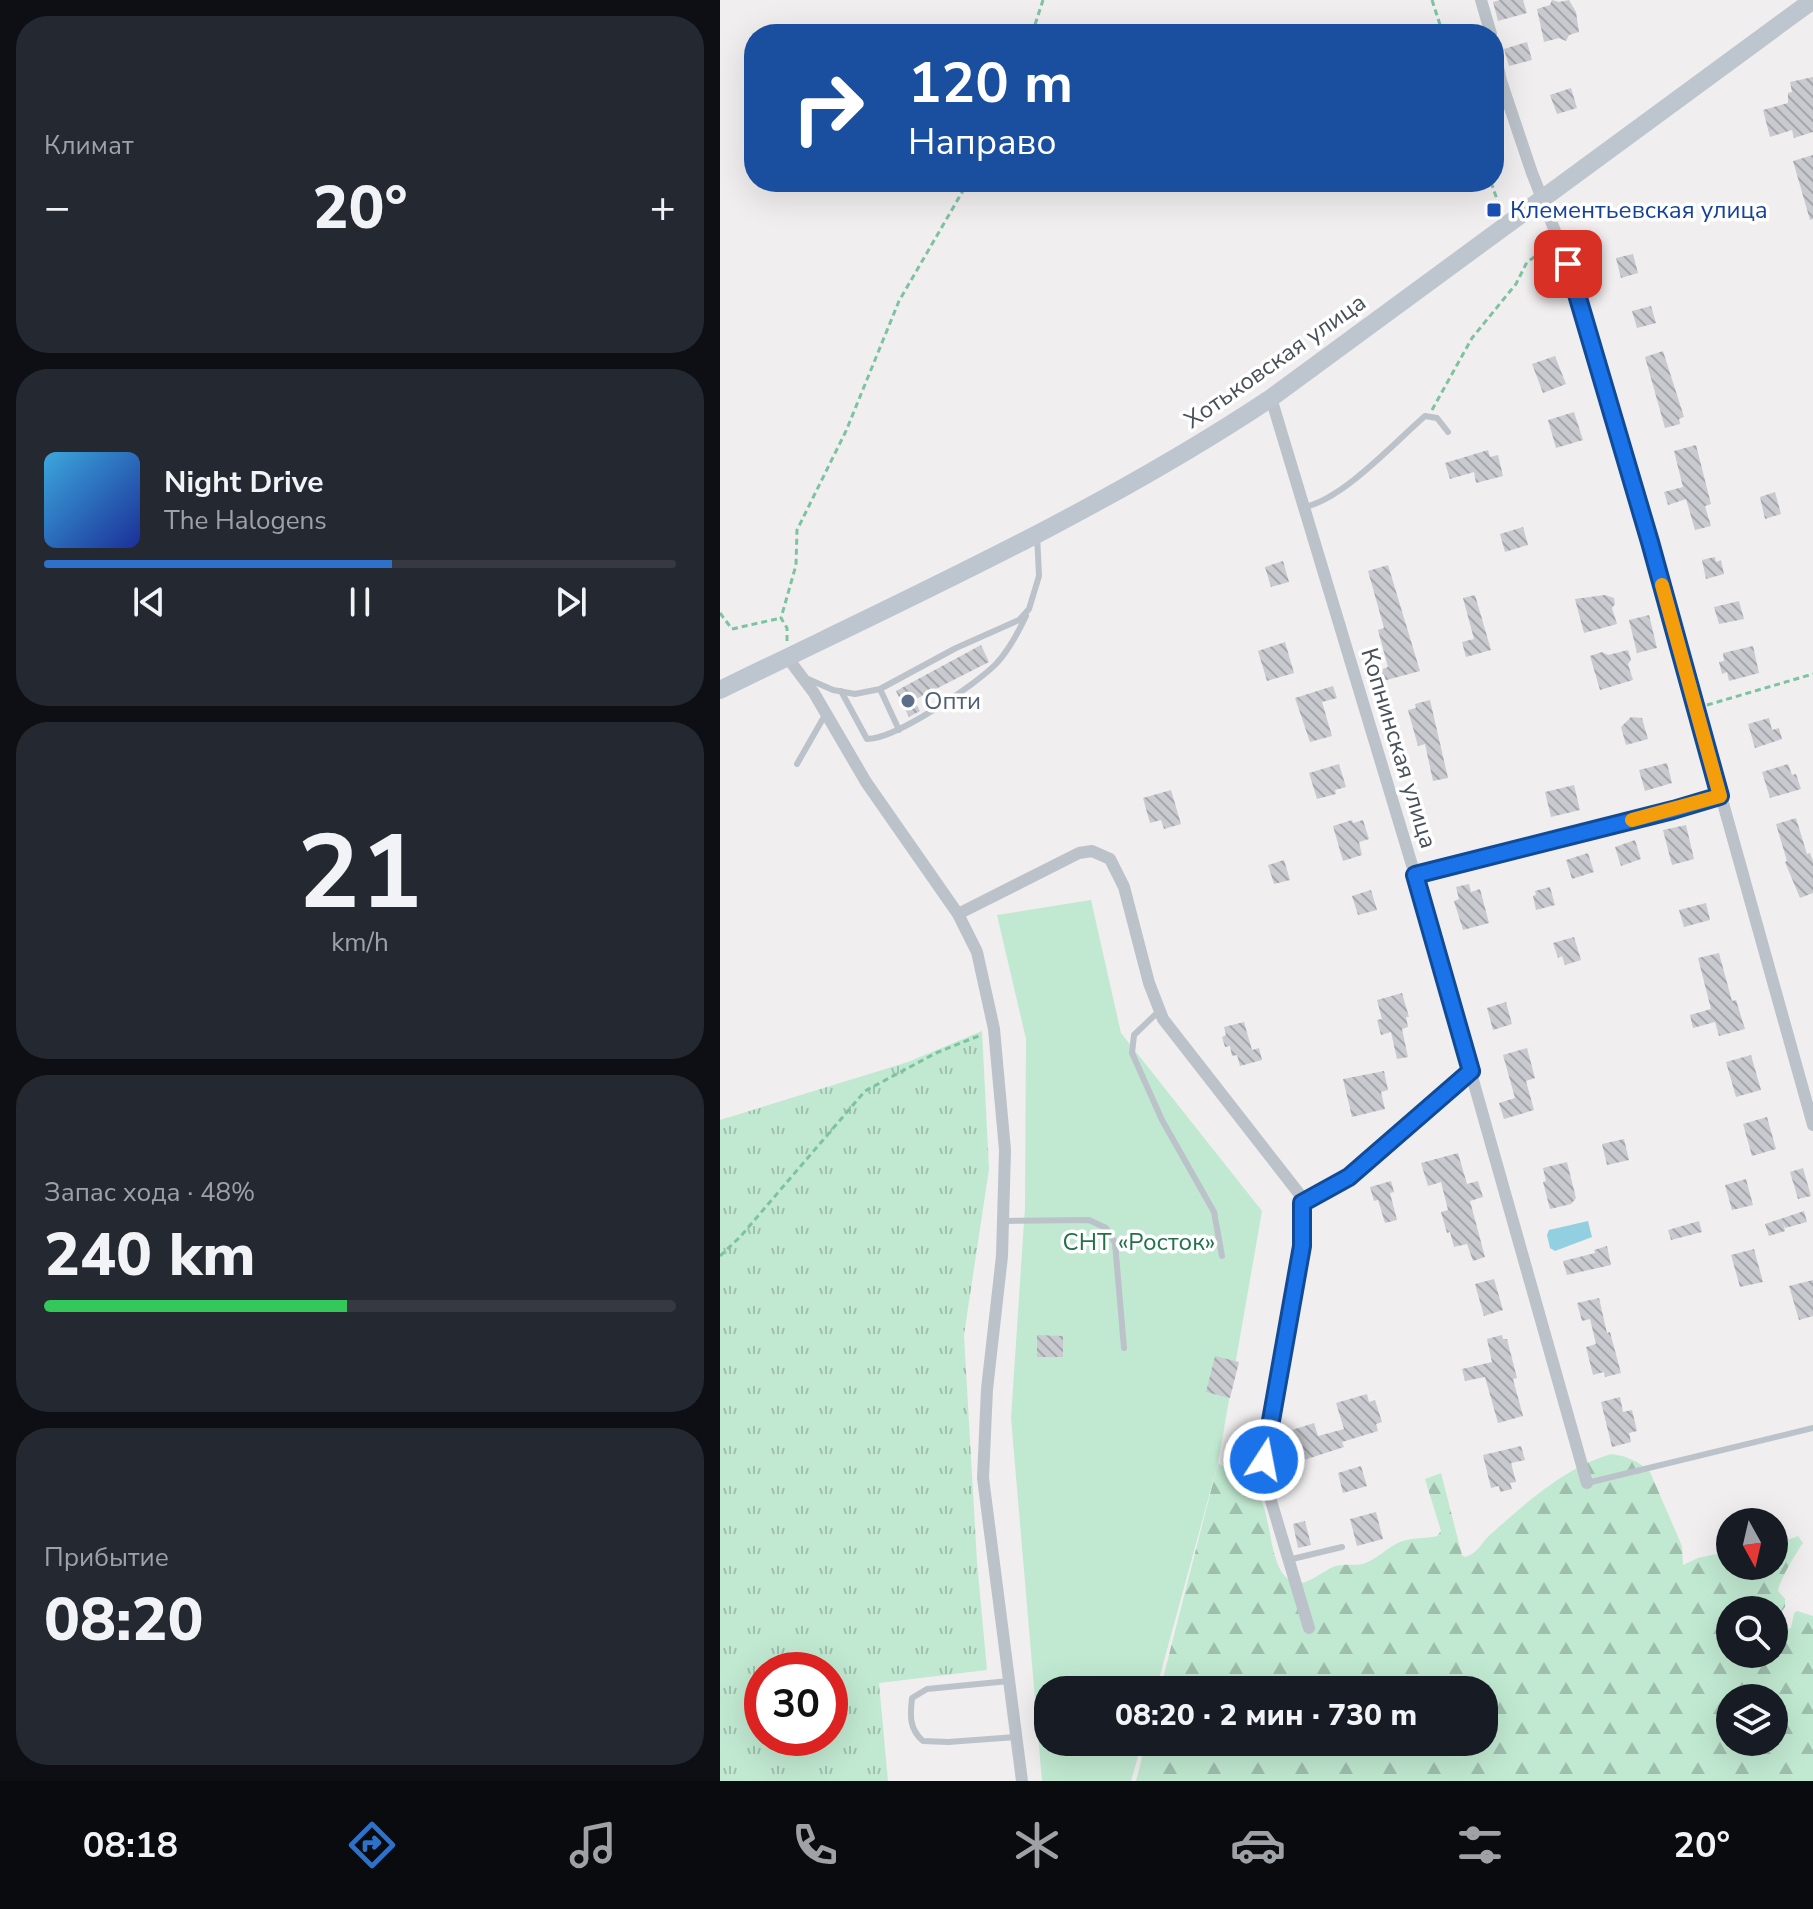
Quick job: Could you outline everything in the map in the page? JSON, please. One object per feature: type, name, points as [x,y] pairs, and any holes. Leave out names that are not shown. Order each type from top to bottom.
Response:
[{"type":"main road","name":"Хотьковская улица","points":[[720,690],[1037,533],[1212,437],[1271,398],[1813,0]]},
{"type":"street","points":[[1481,0],[1488,24]]},
{"type":"street","points":[[1504,86],[1563,252],[1645,527],[1813,1125]]},
{"type":"street","name":"Копнинская улица","points":[[1271,398],[1415,875],[1587,1483]]},
{"type":"street","points":[[787,657],[866,782],[958,914],[977,952],[994,1029],[1005,1150],[1002,1256],[987,1389],[983,1478],[1022,1781]]},
{"type":"street","points":[[1415,875],[1720,796]]},
{"type":"street","points":[[958,914],[1079,853],[1092,851],[1110,859],[1118,871],[1159,1011],[1225,1101],[1301,1196],[1302,1246],[1264,1460],[1267,1491],[1309,1628]]},
{"type":"lane","points":[[1304,507],[1326,500],[1425,416],[1437,418],[1448,432]]},
{"type":"lane","points":[[841,691],[867,739],[878,739],[899,730],[964,689],[998,662],[1029,609],[1039,576],[1037,533]]},
{"type":"lane","points":[[801,675],[855,694],[880,689],[956,648],[1019,620],[1029,609]]},
{"type":"lane","points":[[880,689],[899,730]]},
{"type":"lane","points":[[797,764],[825,714]]},
{"type":"lane","points":[[1159,1011],[1134,1035],[1132,1053],[1162,1120],[1214,1212],[1222,1256]]},
{"type":"lane","points":[[1302,1203],[1349,1177],[1471,1071]]},
{"type":"lane","points":[[1003,1221],[1089,1220],[1106,1228],[1115,1243],[1124,1348]]},
{"type":"lane","points":[[1587,1483],[1813,1428]]},
{"type":"lane","points":[[1288,1560],[1342,1547]]},
{"type":"lane","points":[[1009,1681],[927,1689],[912,1698],[909,1716],[915,1734],[923,1741],[1016,1737]]},
{"type":"path","points":[[1035,24],[1043,0]]},
{"type":"path","points":[[1432,0],[1440,24]]},
{"type":"path","points":[[787,657],[787,628],[781,618],[796,565],[797,530],[846,431],[899,301],[962,192]]},
{"type":"path","points":[[1494,192],[1501,211]]},
{"type":"path","points":[[1430,415],[1472,338],[1516,284],[1527,262],[1531,258],[1551,257],[1563,252]]},
{"type":"path","points":[[720,613],[732,629],[781,618]]},
{"type":"path","points":[[1696,709],[1813,674]]},
{"type":"path","points":[[720,1256],[740,1237],[865,1091],[936,1053],[994,1029]]},
{"type":"green space","name":"СНТ «Росток»","points":[[1091,900],[1121,1033],[1262,1211],[1218,1463],[1160,1676],[1034,1676],[1034,1687],[1011,1418],[1025,1207],[1026,1039],[997,915]]},
{"type":"green space","points":[[982,1031],[989,1169],[964,1335],[977,1562],[987,1670],[879,1683],[888,1781],[720,1781],[720,1120],[908,1062]]},
{"type":"green space","points":[[1611,1454],[1632,1460],[1650,1472],[1682,1546],[1683,1565],[1716,1554],[1716,1580],[1782,1580],[1778,1591],[1782,1596],[1716,1596],[1716,1668],[1788,1668],[1788,1628],[1791,1628],[1794,1613],[1797,1611],[1813,1616],[1813,1781],[1136,1781],[1142,1756],[1498,1756],[1498,1676],[1164,1676],[1218,1463],[1257,1494],[1281,1571],[1289,1580],[1300,1583],[1337,1566],[1368,1562],[1405,1540],[1437,1536],[1441,1531],[1425,1479],[1441,1473],[1465,1557],[1474,1553],[1519,1509],[1578,1467]]},
{"type":"green space","points":[[1798,1536],[1803,1543],[1788,1567],[1788,1539]]},
{"type":"green space","name":"СНТ «Росток»","points":[[1040,1756],[1138,1756],[1131,1781],[1042,1781]]},
{"type":"water","points":[[1588,1221],[1592,1237],[1555,1251],[1550,1248],[1549,1230]]},
{"type":"building","points":[[1523,0],[1527,13],[1498,21],[1493,2]]},
{"type":"building","points":[[1552,0],[1569,0],[1576,12],[1579,32],[1569,35],[1566,41],[1559,38],[1544,42],[1537,9],[1550,5]]},
{"type":"building","points":[[1527,42],[1532,60],[1509,66],[1504,49]]},
{"type":"building","points":[[1813,77],[1813,132],[1794,138],[1792,130],[1770,137],[1763,110],[1788,103],[1788,93],[1792,92],[1790,82]]},
{"type":"building","points":[[1571,88],[1577,108],[1557,114],[1550,95]]},
{"type":"building","points":[[1813,155],[1813,219],[1810,220],[1793,161]]},
{"type":"building","points":[[1633,254],[1638,273],[1621,278],[1616,258]]},
{"type":"building","points":[[1651,306],[1656,323],[1637,328],[1632,311]]},
{"type":"building","points":[[1663,351],[1684,417],[1679,419],[1680,424],[1665,428],[1645,357]]},
{"type":"building","points":[[1555,356],[1566,384],[1543,393],[1532,364]]},
{"type":"building","points":[[1574,412],[1583,440],[1556,448],[1548,420]]},
{"type":"building","points":[[1696,445],[1711,504],[1705,506],[1711,526],[1695,530],[1686,499],[1668,505],[1664,492],[1683,487],[1674,451]]},
{"type":"building","points":[[1488,450],[1490,457],[1498,455],[1503,476],[1476,483],[1474,472],[1450,479],[1445,463]]},
{"type":"building","points":[[1775,492],[1781,514],[1765,519],[1760,497]]},
{"type":"building","points":[[1523,527],[1528,545],[1505,552],[1500,534]]},
{"type":"building","points":[[1715,557],[1716,562],[1721,560],[1724,574],[1706,579],[1702,560]]},
{"type":"building","points":[[1283,561],[1289,582],[1271,587],[1265,567]]},
{"type":"building","points":[[1388,565],[1420,671],[1383,681],[1380,670],[1388,667],[1378,630],[1384,628],[1368,571]]},
{"type":"building","points":[[1475,595],[1491,650],[1466,657],[1462,642],[1474,639],[1463,598]]},
{"type":"building","points":[[1605,595],[1614,598],[1612,608],[1617,624],[1584,633],[1575,599]]},
{"type":"building","points":[[1739,601],[1744,619],[1719,624],[1714,607]]},
{"type":"building","points":[[1649,615],[1657,648],[1637,653],[1629,620]]},
{"type":"building","points":[[1285,642],[1294,673],[1267,681],[1258,651]]},
{"type":"building","points":[[981,645],[989,662],[914,700],[920,711],[909,717],[896,691]]},
{"type":"building","points":[[1753,646],[1759,673],[1729,681],[1727,672],[1722,674],[1719,662],[1724,661],[1723,653]]},
{"type":"building","points":[[1628,650],[1633,680],[1600,690],[1590,656]]},
{"type":"building","points":[[1333,686],[1337,698],[1322,702],[1332,736],[1310,742],[1295,698]]},
{"type":"building","points":[[1430,700],[1448,778],[1433,781],[1425,744],[1418,746],[1408,710],[1416,708],[1415,704]]},
{"type":"building","points":[[1631,717],[1642,718],[1648,739],[1626,745],[1621,727]]},
{"type":"building","points":[[1769,718],[1772,730],[1779,728],[1782,739],[1755,748],[1748,724]]},
{"type":"building","points":[[1667,763],[1672,783],[1645,791],[1639,770]]},
{"type":"building","points":[[1339,764],[1346,787],[1335,790],[1336,794],[1317,799],[1309,773]]},
{"type":"building","points":[[1788,764],[1792,775],[1796,774],[1801,789],[1770,798],[1762,772]]},
{"type":"building","points":[[1574,785],[1580,810],[1551,817],[1545,792]]},
{"type":"building","points":[[1171,790],[1181,824],[1164,829],[1161,820],[1150,823],[1143,798]]},
{"type":"building","points":[[1796,818],[1807,854],[1810,853],[1813,861],[1813,893],[1800,898],[1785,862],[1776,824]]},
{"type":"building","points":[[1352,820],[1353,823],[1363,820],[1369,839],[1359,842],[1362,855],[1343,861],[1333,826]]},
{"type":"building","points":[[1686,825],[1694,859],[1672,865],[1663,830]]},
{"type":"building","points":[[1635,840],[1641,859],[1621,866],[1615,847]]},
{"type":"building","points":[[1588,853],[1594,872],[1572,879],[1566,860]]},
{"type":"building","points":[[1284,860],[1290,880],[1274,884],[1268,865]]},
{"type":"building","points":[[1469,884],[1471,892],[1480,889],[1489,923],[1463,930],[1454,901],[1459,899],[1456,887]]},
{"type":"building","points":[[1550,887],[1555,905],[1536,910],[1535,891]]},
{"type":"building","points":[[1371,890],[1377,910],[1358,915],[1352,896]]},
{"type":"building","points":[[1706,903],[1710,920],[1684,927],[1679,910]]},
{"type":"building","points":[[1574,937],[1581,960],[1565,965],[1562,956],[1558,958],[1553,943]]},
{"type":"building","points":[[1719,953],[1732,1001],[1736,1000],[1745,1029],[1719,1036],[1715,1022],[1693,1028],[1690,1015],[1711,1009],[1698,958]]},
{"type":"building","points":[[1402,993],[1409,1017],[1406,1017],[1408,1027],[1402,1029],[1408,1057],[1397,1059],[1391,1032],[1381,1035],[1377,1020],[1382,1019],[1377,1000]]},
{"type":"building","points":[[1506,1002],[1512,1024],[1493,1030],[1487,1008]]},
{"type":"building","points":[[1244,1022],[1252,1050],[1259,1048],[1262,1060],[1240,1066],[1237,1055],[1232,1056],[1230,1046],[1225,1047],[1222,1037],[1226,1035],[1224,1027]]},
{"type":"building","points":[[1527,1048],[1535,1078],[1526,1081],[1534,1110],[1504,1119],[1499,1103],[1515,1098],[1503,1055]]},
{"type":"building","points":[[1751,1055],[1761,1090],[1736,1097],[1726,1062]]},
{"type":"building","points":[[1384,1071],[1388,1090],[1381,1092],[1385,1109],[1352,1117],[1343,1079]]},
{"type":"building","points":[[1767,1117],[1776,1149],[1752,1156],[1743,1124]]},
{"type":"building","points":[[1624,1139],[1629,1160],[1607,1165],[1602,1144]]},
{"type":"building","points":[[1458,1153],[1467,1184],[1478,1181],[1483,1197],[1470,1201],[1485,1257],[1473,1261],[1467,1244],[1454,1247],[1441,1212],[1448,1210],[1441,1182],[1428,1186],[1421,1163]]},
{"type":"building","points":[[1567,1162],[1576,1198],[1571,1204],[1550,1209],[1543,1168]]},
{"type":"building","points":[[1803,1168],[1811,1196],[1798,1199],[1790,1172]]},
{"type":"building","points":[[1746,1179],[1753,1205],[1732,1210],[1725,1185]]},
{"type":"building","points":[[1391,1181],[1394,1192],[1390,1193],[1397,1220],[1385,1223],[1370,1187]]},
{"type":"building","points":[[1804,1211],[1807,1222],[1785,1228],[1783,1222],[1785,1231],[1769,1236],[1765,1224]]},
{"type":"building","points":[[1699,1221],[1702,1232],[1671,1240],[1668,1230]]},
{"type":"building","points":[[1607,1246],[1611,1265],[1567,1275],[1563,1261],[1595,1253],[1594,1250]]},
{"type":"building","points":[[1754,1249],[1763,1282],[1740,1287],[1731,1255]]},
{"type":"building","points":[[1494,1279],[1503,1310],[1484,1316],[1475,1284]]},
{"type":"building","points":[[1813,1280],[1813,1316],[1799,1320],[1789,1286]]},
{"type":"building","points":[[1599,1298],[1621,1373],[1605,1377],[1604,1372],[1593,1375],[1586,1347],[1596,1344],[1590,1319],[1582,1321],[1577,1303]]},
{"type":"building","points":[[1037,1335],[1063,1336],[1063,1357],[1037,1357]]},
{"type":"building","points":[[1502,1335],[1503,1339],[1507,1339],[1523,1416],[1498,1423],[1485,1377],[1465,1381],[1462,1369],[1492,1362],[1487,1339]]},
{"type":"building","points":[[1215,1356],[1239,1362],[1230,1398],[1206,1392]]},
{"type":"building","points":[[1367,1394],[1369,1402],[1375,1400],[1382,1422],[1376,1424],[1378,1431],[1342,1442],[1344,1447],[1301,1461],[1292,1430],[1314,1423],[1318,1436],[1344,1429],[1336,1403]]},
{"type":"building","points":[[1620,1397],[1623,1412],[1632,1410],[1637,1431],[1629,1433],[1631,1442],[1612,1447],[1601,1402]]},
{"type":"building","points":[[1521,1446],[1525,1460],[1511,1463],[1516,1482],[1510,1483],[1512,1489],[1500,1492],[1499,1486],[1491,1488],[1483,1455]]},
{"type":"building","points":[[1361,1466],[1367,1486],[1343,1493],[1338,1473]]},
{"type":"building","points":[[1376,1512],[1383,1539],[1357,1546],[1350,1519]]},
{"type":"building","points":[[1305,1521],[1311,1545],[1298,1548],[1293,1524]]},
{"type":"slow traffic","points":[[1632,820],[1720,796],[1662,585]]},
{"type":"place","name":"Клементьевская улица","points":[[1494,210]]},
{"type":"place","name":"Опти","points":[[908,701]]},
{"type":"route","points":[[1264,1460],[1302,1246],[1302,1203],[1349,1177],[1471,1071],[1415,875],[1720,796],[1650,542],[1568,264]]}]
